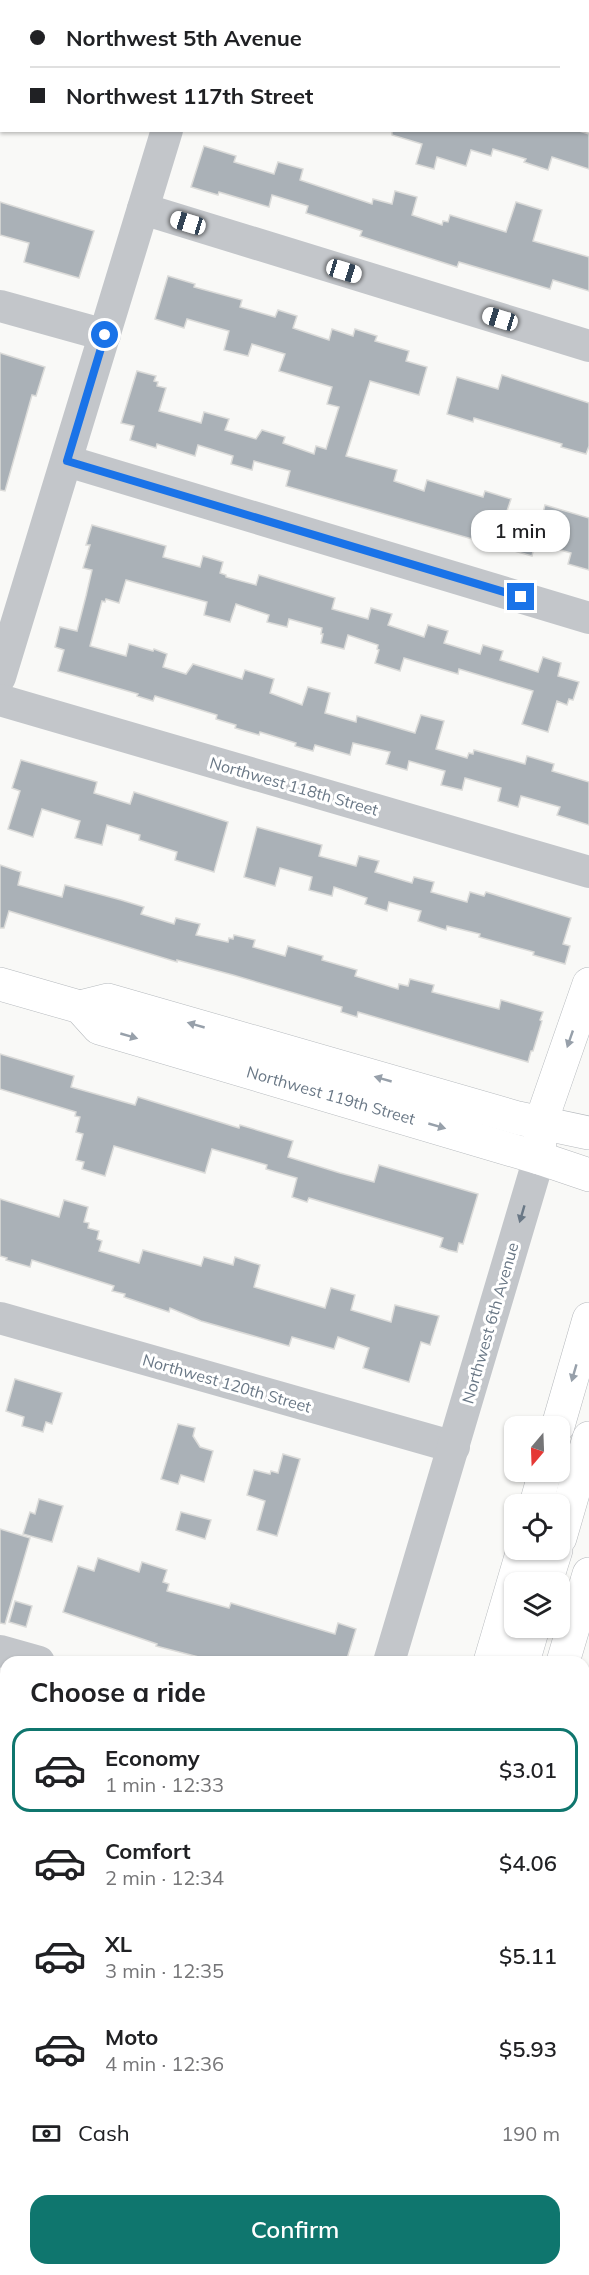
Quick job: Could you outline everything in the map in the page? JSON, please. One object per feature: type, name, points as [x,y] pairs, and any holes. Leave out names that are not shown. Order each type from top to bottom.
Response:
[{"type":"main road","name":"Northwest 119th Street","points":[[0,984],[80,1007],[108,1000],[508,1115],[589,1133]]},
{"type":"main road","name":"Northwest 6th Avenue","points":[[539,1158],[541,1122],[589,984]]},
{"type":"main road","name":"Northwest 119th Street","points":[[80,1007],[99,1028],[539,1158],[589,1175]]},
{"type":"main road","points":[[561,1416],[589,1319]]},
{"type":"main road","points":[[570,1504],[589,1438]]},
{"type":"main road","points":[[492,1656],[520,1560]]},
{"type":"main road","points":[[565,1656],[589,1574]]},
{"type":"main road","points":[[525,1656],[530,1638]]},
{"type":"street","points":[[3,658],[67,461],[166,132]]},
{"type":"street","points":[[143,209],[589,346]]},
{"type":"street","points":[[0,306],[105,335]]},
{"type":"street","points":[[67,461],[589,618]]},
{"type":"street","name":"Northwest 118th Street","points":[[0,700],[589,872]]},
{"type":"street","name":"Northwest 6th Avenue","points":[[391,1656],[539,1158]]},
{"type":"street","name":"Northwest 120th Street","points":[[0,1318],[454,1447]]},
{"type":"street","points":[[0,1650],[20,1656]]},
{"type":"building","points":[[392,132],[582,132],[589,134],[589,169],[552,157],[548,170],[524,162],[526,159],[493,149],[491,156],[471,150],[466,166],[437,157],[434,169],[416,164],[422,144],[392,135]]},
{"type":"building","points":[[204,146],[236,156],[234,162],[274,174],[278,162],[303,169],[300,180],[372,204],[373,199],[392,204],[395,191],[417,197],[412,215],[442,225],[443,221],[448,222],[450,215],[506,232],[516,202],[542,210],[533,241],[589,257],[589,291],[553,280],[550,289],[459,262],[457,267],[360,236],[362,231],[306,213],[308,206],[272,195],[269,207],[219,192],[218,195],[191,187]]},
{"type":"building","points":[[0,202],[94,231],[79,278],[24,262],[29,243],[0,235]]},
{"type":"building","points":[[168,276],[195,284],[194,287],[242,300],[240,307],[275,317],[278,310],[297,316],[293,328],[329,340],[332,329],[353,336],[355,329],[377,336],[375,341],[409,351],[406,361],[427,367],[419,395],[370,381],[346,456],[397,470],[394,481],[424,491],[427,480],[483,497],[485,491],[511,499],[506,514],[540,524],[545,505],[589,518],[589,570],[568,564],[571,553],[535,543],[532,556],[286,486],[290,471],[254,461],[252,470],[231,464],[233,456],[198,445],[195,456],[157,444],[156,448],[130,440],[134,426],[121,423],[137,371],[156,376],[154,381],[158,382],[157,386],[166,388],[159,411],[201,423],[204,412],[229,419],[225,430],[256,439],[262,430],[285,437],[283,443],[314,454],[316,446],[326,449],[339,407],[327,404],[332,387],[279,371],[285,354],[252,344],[248,356],[224,350],[229,331],[187,319],[184,328],[155,319]]},
{"type":"building","points":[[0,353],[45,367],[36,396],[32,395],[5,491],[0,490]]},
{"type":"building","points":[[502,375],[589,403],[589,446],[586,454],[561,447],[562,444],[474,418],[473,422],[447,414],[457,377],[498,389]]},
{"type":"building","points":[[92,525],[166,546],[163,557],[200,567],[203,556],[223,562],[220,573],[226,577],[256,585],[259,575],[335,598],[332,609],[368,619],[371,608],[392,614],[388,625],[424,637],[428,625],[448,631],[444,643],[480,654],[483,645],[503,651],[500,660],[538,672],[543,657],[561,663],[558,676],[579,682],[573,700],[569,699],[567,705],[557,701],[548,732],[522,724],[533,691],[459,669],[458,674],[404,658],[400,671],[375,663],[379,650],[378,645],[348,635],[344,649],[321,643],[322,628],[289,619],[287,627],[267,622],[269,615],[236,604],[230,622],[204,615],[207,602],[126,580],[119,603],[106,599],[105,602],[102,601],[90,646],[126,656],[129,644],[153,651],[154,649],[167,654],[163,667],[186,674],[193,664],[242,679],[245,670],[274,679],[270,693],[302,705],[308,687],[330,693],[325,713],[356,722],[357,716],[415,733],[421,715],[444,721],[436,749],[467,758],[469,753],[473,754],[474,750],[525,764],[527,756],[554,764],[552,771],[589,782],[589,825],[557,815],[560,807],[521,796],[518,807],[498,801],[501,788],[465,778],[462,790],[441,785],[445,771],[409,761],[407,770],[386,764],[390,752],[353,743],[350,755],[315,745],[313,751],[260,732],[259,735],[235,728],[236,725],[216,719],[217,715],[155,696],[153,701],[137,696],[138,694],[58,671],[64,650],[55,647],[60,627],[77,631],[86,596],[92,570],[83,568],[90,545],[86,545]]},
{"type":"building","points":[[21,760],[97,782],[94,793],[130,804],[134,792],[228,822],[214,872],[175,860],[177,852],[139,840],[140,835],[107,825],[102,845],[75,838],[80,821],[42,809],[33,837],[8,829],[20,791],[12,788]]},
{"type":"building","points":[[257,827],[322,845],[319,856],[356,866],[359,856],[379,861],[375,872],[412,883],[414,877],[434,882],[431,892],[467,902],[470,892],[484,896],[486,892],[571,918],[563,944],[570,946],[565,964],[533,955],[534,952],[479,937],[480,934],[447,926],[446,930],[418,921],[421,911],[389,902],[387,911],[365,904],[367,898],[334,887],[332,896],[309,890],[312,877],[280,868],[275,886],[244,877]]},
{"type":"building","points":[[0,865],[21,872],[18,885],[62,897],[65,885],[121,900],[144,907],[141,914],[174,924],[176,918],[200,924],[196,935],[228,942],[229,938],[233,939],[234,935],[255,940],[253,947],[285,956],[288,946],[323,956],[322,960],[357,970],[355,976],[398,989],[399,984],[408,986],[410,979],[434,985],[432,992],[499,1009],[501,1000],[543,1012],[533,1051],[531,1051],[528,1062],[358,1012],[357,1017],[341,1012],[342,1007],[233,975],[177,960],[177,962],[9,911],[4,928],[0,928]]},
{"type":"building","points":[[0,1054],[74,1076],[71,1087],[135,1105],[138,1097],[239,1128],[240,1125],[293,1141],[288,1157],[340,1173],[374,1182],[379,1165],[478,1194],[463,1244],[459,1243],[457,1252],[448,1250],[440,1247],[443,1238],[309,1198],[307,1202],[292,1197],[297,1178],[266,1169],[267,1165],[212,1149],[205,1173],[114,1146],[105,1176],[82,1169],[84,1162],[76,1160],[83,1134],[76,1132],[80,1117],[75,1116],[76,1112],[0,1089]]},
{"type":"building","points":[[0,1199],[59,1217],[64,1200],[88,1207],[84,1222],[89,1223],[88,1228],[99,1231],[97,1239],[102,1241],[99,1251],[139,1263],[143,1250],[201,1266],[204,1257],[233,1265],[235,1257],[260,1265],[254,1287],[325,1308],[331,1288],[355,1295],[351,1310],[391,1322],[395,1305],[439,1316],[430,1345],[421,1342],[409,1382],[363,1368],[369,1348],[338,1337],[334,1349],[292,1337],[289,1346],[201,1321],[170,1308],[169,1312],[124,1297],[125,1294],[112,1291],[114,1286],[32,1260],[30,1267],[6,1260],[7,1258],[0,1256]]},
{"type":"building","points":[[15,1379],[62,1393],[52,1424],[46,1422],[43,1432],[22,1426],[24,1417],[6,1411]]},
{"type":"building","points":[[178,1424],[195,1428],[193,1436],[200,1447],[213,1451],[204,1482],[181,1475],[178,1484],[161,1479]]},
{"type":"building","points":[[283,1454],[300,1459],[277,1536],[257,1530],[265,1501],[247,1495],[254,1470],[270,1474],[271,1471],[278,1473]]},
{"type":"building","points":[[39,1499],[63,1506],[52,1542],[23,1534],[30,1512],[35,1514]]},
{"type":"building","points":[[181,1512],[211,1520],[205,1539],[176,1530]]},
{"type":"building","points":[[0,1529],[30,1538],[5,1624],[0,1623]]},
{"type":"building","points":[[98,1558],[139,1572],[142,1562],[167,1570],[163,1582],[169,1584],[167,1591],[229,1608],[231,1603],[335,1634],[338,1623],[356,1629],[348,1656],[195,1656],[156,1646],[157,1644],[63,1612],[78,1566],[94,1571]]},
{"type":"building","points":[[15,1601],[32,1606],[26,1627],[9,1622]]},
{"type":"route","points":[[105,335],[67,461],[521,597]]}]
